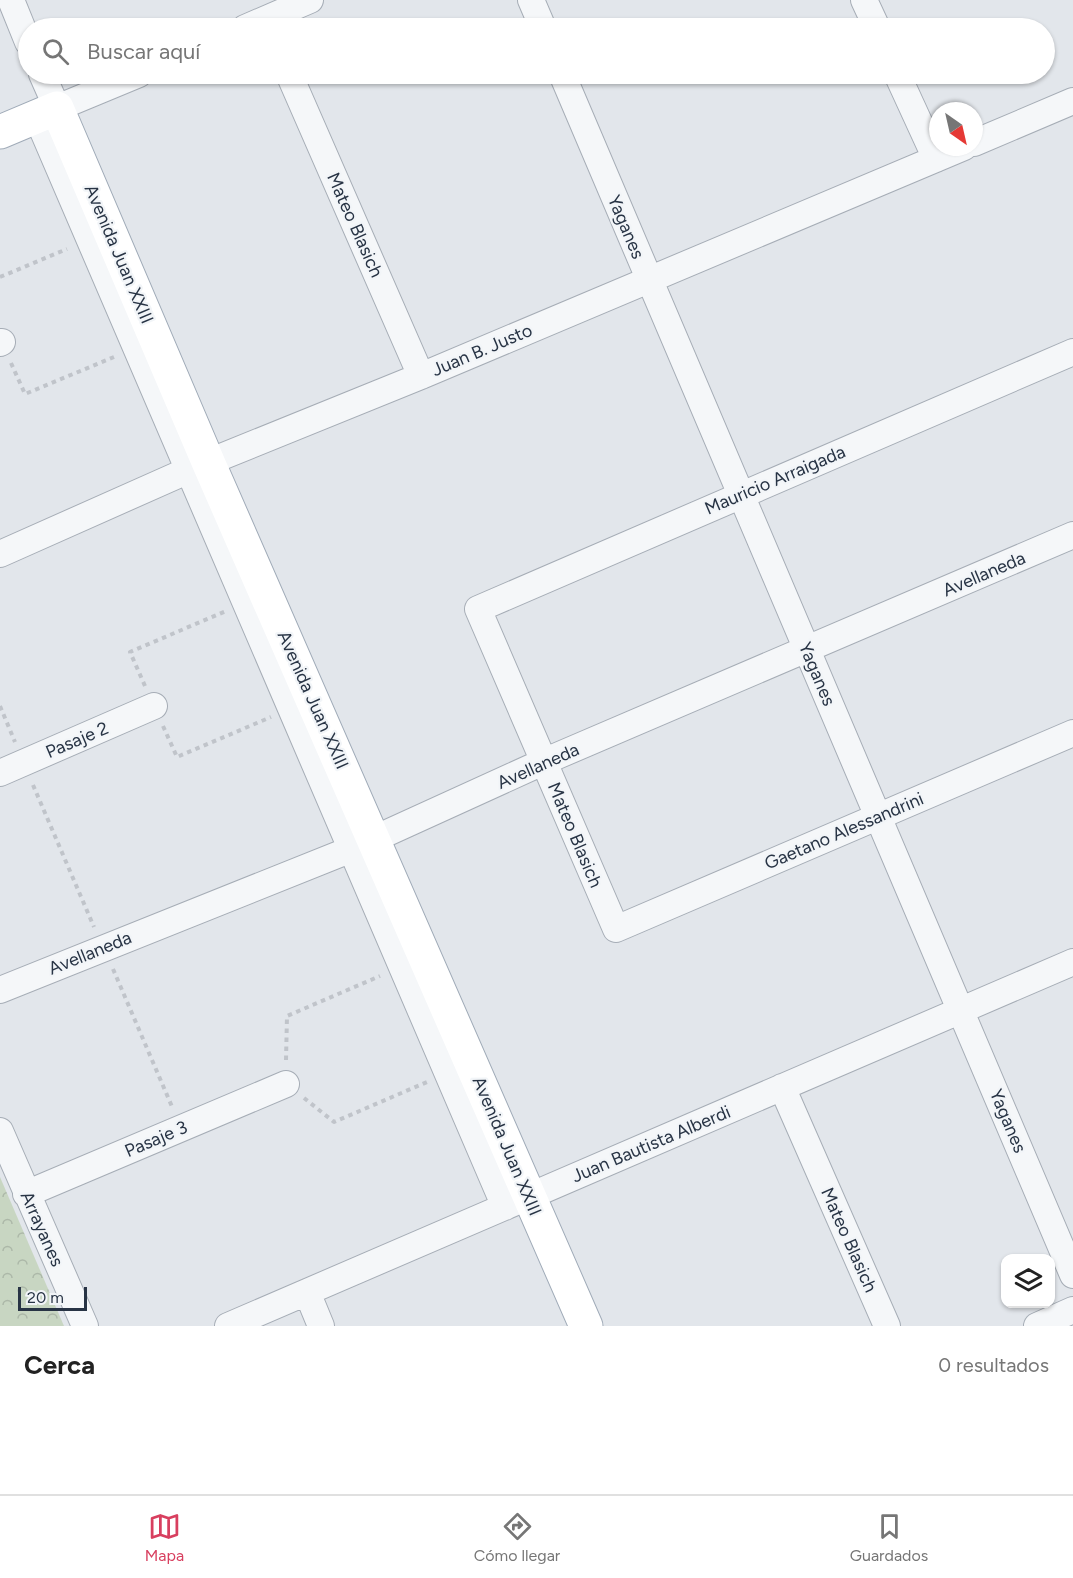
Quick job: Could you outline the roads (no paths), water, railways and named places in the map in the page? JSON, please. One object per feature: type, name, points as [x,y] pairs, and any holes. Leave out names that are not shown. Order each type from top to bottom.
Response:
[{"type":"main road","points":[[0,132],[47,112]]},
{"type":"main road","name":"Avenida Juan XXIII","points":[[47,112],[517,1202],[586,1326]]},
{"type":"street","points":[[10,0],[18,19]]},
{"type":"street","points":[[275,18],[310,0]]},
{"type":"street","points":[[531,0],[539,18]]},
{"type":"street","points":[[864,0],[872,18]]},
{"type":"street","name":"Avenida Juan XXIII","points":[[43,84],[47,112],[90,239],[136,347],[199,467],[246,603],[291,709],[363,844],[402,967],[448,1073],[517,1202]]},
{"type":"street","points":[[47,112],[115,84]]},
{"type":"street","name":"Mateo Blasich","points":[[293,84],[421,376]]},
{"type":"street","name":"Yaganes","points":[[566,84],[1073,1275]]},
{"type":"street","points":[[902,84],[936,159]]},
{"type":"street","points":[[983,139],[1073,101]]},
{"type":"street","name":"Juan B. Justo","points":[[0,554],[199,467],[943,156]]},
{"type":"street","name":"Mauricio Arraigada","points":[[478,609],[1073,352]]},
{"type":"street","name":"Avellaneda","points":[[0,990],[363,844],[543,762],[1073,536]]},
{"type":"street","name":"Mateo Blasich","points":[[478,609],[616,929]]},
{"type":"street","name":"Pasaje 2","points":[[0,773],[154,706]]},
{"type":"street","name":"Gaetano Alessandrini","points":[[616,929],[1073,733]]},
{"type":"street","name":"Juan Bautista Alberdi","points":[[228,1326],[1073,962]]},
{"type":"street","name":"Pasaje 3","points":[[26,1194],[286,1084]]},
{"type":"street","name":"Mateo Blasich","points":[[782,1087],[887,1326]]},
{"type":"street","name":"Arrayanes","points":[[0,1131],[85,1326]]},
{"type":"street","points":[[307,1292],[321,1326]]},
{"type":"street","points":[[1037,1326],[1073,1310]]}]
